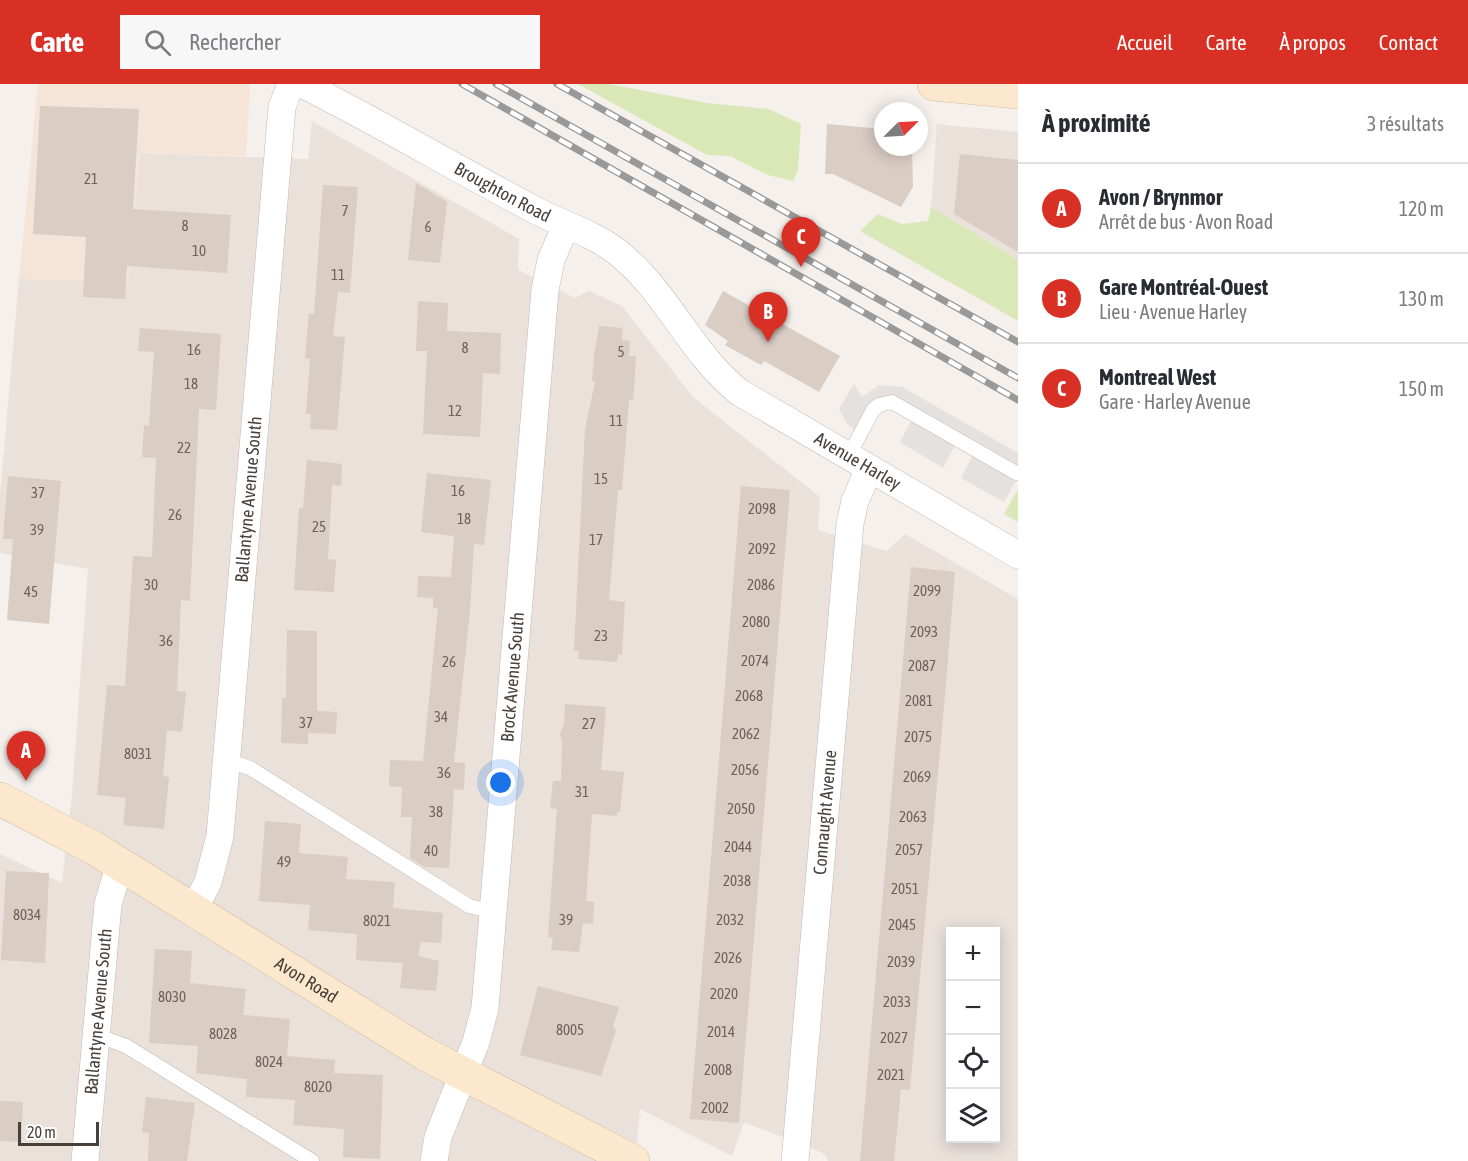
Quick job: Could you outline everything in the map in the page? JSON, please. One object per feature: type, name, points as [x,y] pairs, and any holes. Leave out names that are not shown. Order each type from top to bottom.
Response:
[{"type":"main road","points":[[934,84],[1018,92]]},
{"type":"main road","name":"Avon Road","points":[[0,799],[58,828],[120,864],[425,1054],[624,1156]]},
{"type":"street","name":"Ballantyne Avenue South","points":[[193,911],[215,862],[220,836],[282,106],[291,84]]},
{"type":"street","name":"Broughton Road","points":[[302,84],[566,225],[597,239],[629,262],[658,292],[711,365],[731,386],[760,406],[859,463]]},
{"type":"street","name":"Brock Avenue South","points":[[434,1161],[438,1137],[484,1018],[546,284],[551,260],[566,225]]},
{"type":"street","name":"Avenue Harley","points":[[859,463],[1018,555]]},
{"type":"street","name":"Connaught Avenue","points":[[795,1161],[850,524],[859,463]]},
{"type":"street","name":"Ballantyne Avenue South","points":[[86,1161],[109,895],[120,864]]},
{"type":"lane","points":[[859,463],[873,410],[879,405],[892,402],[1016,473]]},
{"type":"lane","points":[[226,760],[250,768],[469,906],[494,912]]},
{"type":"lane","points":[[95,1038],[110,1040],[126,1046],[312,1161]]},
{"type":"shaded area","points":[[38,84],[250,85],[246,156],[140,153],[128,281],[19,279]]},
{"type":"shaded area","points":[[312,121],[519,239],[518,270],[575,298],[589,291],[622,306],[693,397],[820,497],[818,530],[887,551],[905,534],[1018,599],[1018,1161],[828,1161],[825,1154],[744,1122],[732,1156],[640,1109],[635,1161],[0,1161],[0,854],[62,883],[72,794],[88,569],[0,553],[0,494],[19,279],[127,281],[140,153],[308,159]]},
{"type":"shaded area","points":[[937,124],[1018,132],[1018,260],[931,207]]},
{"type":"shaded area","points":[[854,384],[862,397],[879,385],[902,387],[1018,453],[1018,477],[1004,502],[961,478],[976,449],[958,439],[943,468],[900,442],[915,413],[886,402],[860,435],[847,424],[839,409]]},
{"type":"green space","points":[[578,84],[609,84],[707,103],[769,109],[801,124],[798,170],[793,181],[768,175],[730,156],[707,155]]},
{"type":"green space","points":[[931,207],[1018,260],[1018,321],[860,231],[878,214],[902,224],[928,221]]},
{"type":"green space","points":[[1018,489],[1018,522],[1004,514]]},
{"type":"building","points":[[40,106],[139,109],[133,209],[231,215],[227,273],[127,266],[125,299],[83,297],[86,237],[33,234]]},
{"type":"building","points":[[827,124],[874,128],[874,156],[912,156],[913,187],[901,207],[833,174],[825,174]]},
{"type":"building","points":[[960,154],[1018,160],[1018,252],[954,214]]},
{"type":"building","points":[[416,183],[447,202],[440,263],[408,260]]},
{"type":"building","points":[[323,185],[358,187],[350,293],[338,292],[333,336],[345,337],[337,430],[310,429],[311,414],[306,414],[310,359],[305,358],[309,313],[314,314]]},
{"type":"building","points":[[723,291],[840,356],[819,392],[764,361],[761,365],[725,345],[728,341],[705,325]]},
{"type":"building","points":[[418,301],[448,303],[447,331],[501,333],[500,374],[483,373],[480,437],[423,434],[427,351],[416,351]]},
{"type":"building","points":[[599,326],[623,328],[622,340],[630,341],[629,356],[636,356],[633,400],[629,400],[622,490],[618,490],[609,600],[625,602],[622,655],[618,654],[617,662],[578,659],[579,651],[574,651],[585,429],[595,382],[592,381]]},
{"type":"building","points":[[140,328],[221,334],[216,410],[199,409],[190,601],[181,600],[177,691],[186,692],[182,732],[167,730],[163,776],[169,777],[164,829],[123,825],[126,798],[97,795],[107,685],[125,686],[133,556],[152,557],[156,458],[142,457],[144,425],[149,426],[154,352],[138,351]]},
{"type":"building","points":[[307,460],[342,464],[341,486],[332,485],[328,559],[336,560],[334,592],[294,590],[299,508],[303,508]]},
{"type":"building","points":[[427,473],[491,480],[484,545],[474,544],[470,610],[454,762],[465,763],[464,790],[454,789],[449,868],[424,867],[410,858],[412,817],[401,817],[402,787],[389,786],[390,760],[423,761],[438,608],[433,608],[433,598],[417,597],[418,576],[451,577],[454,536],[421,532]]},
{"type":"building","points":[[8,476],[61,481],[49,624],[7,620],[13,539],[3,539]]},
{"type":"building","points":[[741,486],[790,490],[739,1123],[690,1119]]},
{"type":"building","points":[[911,567],[955,572],[946,683],[910,1090],[901,1089],[894,1161],[860,1161]]},
{"type":"building","points":[[287,630],[317,631],[317,711],[337,712],[336,734],[308,733],[308,744],[281,743],[282,698],[286,698]]},
{"type":"building","points":[[565,704],[606,707],[601,770],[624,772],[620,812],[617,812],[617,816],[592,814],[586,901],[594,902],[593,924],[583,923],[579,952],[551,950],[553,938],[548,937],[557,809],[550,808],[553,781],[561,781],[562,743],[560,734],[564,723]]},
{"type":"building","points":[[265,821],[301,824],[299,853],[348,857],[346,879],[395,882],[393,908],[443,913],[441,943],[421,942],[418,956],[439,961],[436,991],[400,988],[403,963],[356,960],[357,934],[308,930],[310,905],[259,901]]},
{"type":"building","points":[[6,871],[49,873],[45,963],[1,960]]},
{"type":"building","points":[[155,949],[192,951],[190,983],[246,989],[243,1015],[290,1019],[287,1056],[335,1060],[334,1073],[383,1075],[380,1159],[343,1157],[344,1129],[293,1125],[295,1100],[246,1097],[247,1079],[196,1073],[198,1046],[149,1043]]},
{"type":"building","points":[[538,986],[619,1007],[613,1027],[616,1030],[601,1076],[520,1055]]},
{"type":"building","points":[[146,1097],[195,1103],[187,1161],[148,1161],[149,1133],[142,1132]]},
{"type":"building","points":[[0,1101],[23,1102],[21,1142],[0,1141]]},
{"type":"railway","points":[[462,84],[1018,400]]},
{"type":"railway","points":[[496,84],[1018,378]]},
{"type":"railway","points":[[557,84],[1018,342]]},
{"type":"place","name":"Montreal West","points":[[801,267]]},
{"type":"place","name":"Gare Montréal-Ouest","points":[[768,342]]},
{"type":"place","name":"Avon / Brynmor","points":[[26,781]]}]
